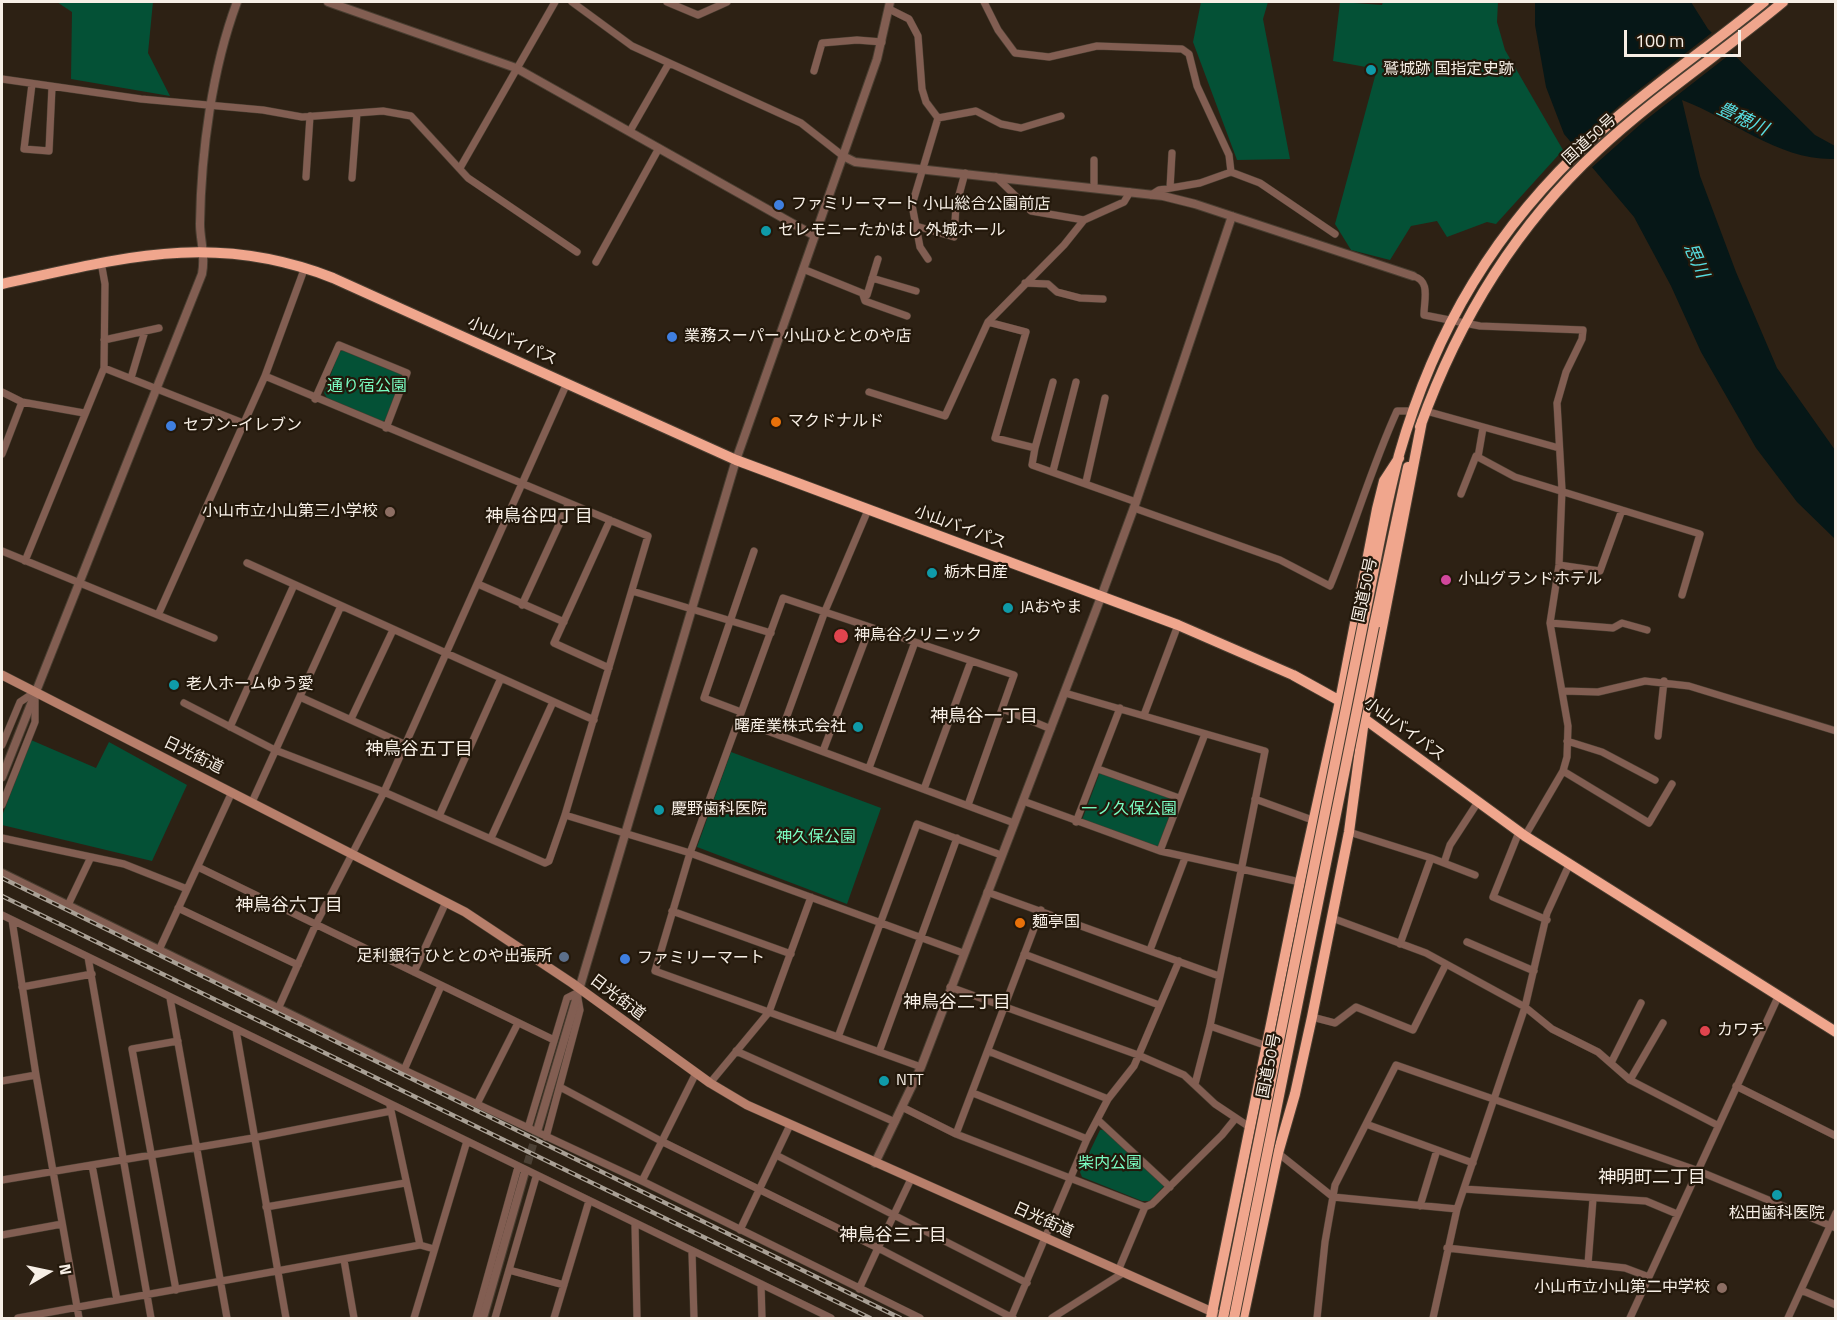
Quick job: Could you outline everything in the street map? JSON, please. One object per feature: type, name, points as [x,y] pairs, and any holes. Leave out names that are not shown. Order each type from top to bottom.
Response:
[{"type":"highway","name":"国道50号","points":[[1234,1318],[1399,458],[1430,363],[1449,322],[1478,273],[1520,214],[1559,172],[1611,123],[1764,2]]},
{"type":"highway","name":"国道50号","points":[[1223,1318],[1368,625],[1424,416],[1441,373],[1465,324],[1506,254],[1530,223],[1605,144],[1783,2]]},
{"type":"highway","name":"小山バイパス","points":[[2,284],[101,262],[156,253],[204,251],[251,255],[305,267],[736,460],[1178,625],[1254,656],[1340,701],[1522,834],[1836,1032]]},
{"type":"highway","points":[[1243,1318],[1278,1154],[1295,1094],[1332,918],[1349,832],[1364,720],[1424,416]]},
{"type":"highway","points":[[1212,1315],[1300,882],[1340,701],[1377,509],[1384,481],[1399,458]]},
{"type":"main road","name":"日光街道","points":[[2,675],[352,852],[484,923],[710,1083],[747,1105],[1212,1315],[1227,1318]]},
{"type":"street","points":[[2,777],[202,274],[204,251],[200,225],[211,106],[224,39],[237,2]]},
{"type":"street","points":[[328,2],[516,68],[815,236]]},
{"type":"street","points":[[460,168],[555,2]]},
{"type":"street","points":[[572,2],[632,46],[801,123],[843,156],[855,162],[1130,192],[1196,204],[1421,278],[1425,284],[1424,315],[1465,324],[1583,330],[1582,339],[1566,372],[1557,403],[1562,490],[1559,565],[1550,622],[1564,691],[1567,741],[1563,771],[1522,834],[1493,897],[1547,920]]},
{"type":"street","points":[[667,2],[698,15],[727,2]]},
{"type":"street","points":[[984,2],[998,30],[1015,53],[1049,57],[1097,46],[1182,49],[1189,54],[1197,86],[1229,154],[1231,172]]},
{"type":"street","points":[[538,1128],[690,608],[736,460],[882,42],[889,5],[909,19],[918,36],[922,89],[926,102],[938,118]]},
{"type":"street","points":[[814,71],[822,43],[857,40],[882,42]]},
{"type":"street","points":[[630,131],[669,63]]},
{"type":"street","points":[[2,79],[52,87],[310,117],[383,111],[411,116],[468,178],[577,252]]},
{"type":"street","points":[[32,84],[24,149],[49,151],[52,87]]},
{"type":"street","points":[[938,118],[976,111],[1001,124],[1022,128],[1061,116]]},
{"type":"street","points":[[352,178],[357,113]]},
{"type":"street","points":[[306,177],[310,117]]},
{"type":"street","points":[[928,259],[920,247],[912,206],[921,168],[938,118]]},
{"type":"street","points":[[596,262],[658,148]]},
{"type":"street","points":[[1170,188],[1172,153]]},
{"type":"street","points":[[1094,160],[1094,188]]},
{"type":"street","points":[[1151,195],[1170,188],[1200,183],[1231,172],[1260,183],[1335,234]]},
{"type":"street","points":[[916,226],[954,237],[957,226],[956,206],[965,173]]},
{"type":"street","points":[[996,177],[1031,211],[1084,220]]},
{"type":"street","points":[[869,392],[945,416],[988,322],[1064,245],[1084,220],[1124,202],[1130,192]]},
{"type":"street","points":[[875,1163],[921,1067],[1065,693],[1135,505],[1232,216]]},
{"type":"street","points":[[803,269],[867,295],[878,259]]},
{"type":"street","points":[[25,561],[84,412],[104,368],[105,284],[101,262]]},
{"type":"street","points":[[158,615],[265,376],[305,267]]},
{"type":"street","points":[[872,278],[916,291]]},
{"type":"street","points":[[1025,283],[1048,284],[1057,292],[1080,298],[1103,298]]},
{"type":"street","points":[[863,295],[865,301],[907,316]]},
{"type":"street","points":[[988,322],[1026,332],[995,438],[1035,448]]},
{"type":"street","points":[[104,340],[159,328]]},
{"type":"street","points":[[131,378],[145,331]]},
{"type":"street","points":[[315,399],[339,345],[407,373],[386,428]]},
{"type":"street","points":[[104,368],[243,423]]},
{"type":"street","points":[[184,703],[275,750],[384,792],[545,863],[549,861],[566,815],[648,536],[315,399],[265,376]]},
{"type":"street","points":[[1053,382],[1032,465],[1086,482],[1135,505],[1271,556],[1330,586],[1355,525],[1382,445],[1397,411],[1413,411]]},
{"type":"street","points":[[1053,471],[1076,382]]},
{"type":"street","points":[[278,1009],[316,924],[384,792],[567,383]]},
{"type":"street","points":[[2,392],[22,402],[84,412]]},
{"type":"street","points":[[1086,482],[1105,398]]},
{"type":"street","points":[[2,454],[22,402]]},
{"type":"street","points":[[1424,416],[1492,428],[1559,448]]},
{"type":"street","points":[[1461,494],[1474,458],[1478,457],[1483,428]]},
{"type":"street","points":[[1478,457],[1515,477],[1700,534],[1682,595]]},
{"type":"street","points":[[522,604],[569,503]]},
{"type":"street","points":[[780,735],[825,611],[868,510]]},
{"type":"street","points":[[1559,565],[1600,571],[1622,510]]},
{"type":"street","points":[[609,668],[554,642],[610,520]]},
{"type":"street","points":[[2,551],[79,585],[214,638]]},
{"type":"street","points":[[741,712],[704,698],[754,551]]},
{"type":"street","points":[[248,563],[594,720]]},
{"type":"street","points":[[478,584],[564,622]]},
{"type":"street","points":[[230,727],[294,585]]},
{"type":"street","points":[[632,591],[771,633]]},
{"type":"street","points":[[921,1067],[655,971],[690,853],[783,598],[1014,675],[968,805]]},
{"type":"street","points":[[252,802],[341,606]]},
{"type":"street","points":[[1550,622],[1613,628],[1622,623],[1647,630]]},
{"type":"street","points":[[1144,715],[1178,625]]},
{"type":"street","points":[[823,751],[870,627]]},
{"type":"street","points":[[351,719],[393,630]]},
{"type":"street","points":[[869,768],[915,642]]},
{"type":"street","points":[[924,789],[971,661]]},
{"type":"street","points":[[440,816],[501,678]]},
{"type":"street","points":[[1564,691],[1598,692],[1645,681],[1664,681],[1689,686],[1836,731]]},
{"type":"street","points":[[1658,736],[1664,681]]},
{"type":"street","points":[[2,745],[20,702],[35,692]]},
{"type":"street","points":[[2,805],[35,722],[35,692]]},
{"type":"street","points":[[1065,693],[1265,751],[1210,1026],[1195,1084]]},
{"type":"street","points":[[300,697],[404,744]]},
{"type":"street","points":[[491,838],[553,702]]},
{"type":"street","points":[[1076,822],[1120,708]]},
{"type":"street","points":[[1003,709],[1051,729]]},
{"type":"street","points":[[738,720],[1014,823]]},
{"type":"street","points":[[1160,851],[1205,734]]},
{"type":"street","points":[[1567,741],[1602,753],[1655,780]]},
{"type":"street","points":[[1098,769],[1179,798]]},
{"type":"street","points":[[1563,771],[1648,823],[1672,784]]},
{"type":"street","points":[[159,950],[232,792]]},
{"type":"street","points":[[1255,799],[1315,821]]},
{"type":"street","points":[[1023,801],[1160,851],[1300,882]]},
{"type":"street","points":[[1444,863],[1450,845],[1478,802]]},
{"type":"street","points":[[566,815],[690,853],[963,953]]},
{"type":"street","points":[[838,1037],[917,824],[1001,855]]},
{"type":"street","points":[[1349,832],[1431,858],[1475,875]]},
{"type":"street","points":[[2,838],[124,864],[187,889]]},
{"type":"street","points":[[879,1052],[957,838]]},
{"type":"street","points":[[68,906],[90,857]]},
{"type":"street","points":[[1150,950],[1185,858]]},
{"type":"street","points":[[1400,944],[1431,858]]},
{"type":"street","points":[[1433,1318],[1457,1209],[1525,1007],[1547,913],[1569,865]]},
{"type":"street","points":[[198,867],[554,1040]]},
{"type":"street","points":[[2,873],[404,1070],[642,1181],[920,1318]]},
{"type":"street","points":[[987,892],[1219,976]]},
{"type":"street","points":[[710,1083],[769,1012],[812,897]]},
{"type":"street","points":[[414,972],[446,902]]},
{"type":"street","points":[[178,908],[298,965]]},
{"type":"street","points":[[956,1134],[1041,910]]},
{"type":"street","points":[[672,911],[791,954]]},
{"type":"street","points":[[2,915],[390,1107],[467,1141],[521,1171],[589,1201],[692,1253],[761,1284],[817,1315],[831,1318]]},
{"type":"street","points":[[1332,918],[1426,953],[1525,1007],[1552,1029],[1598,1052],[1630,1080],[1717,1125]]},
{"type":"street","points":[[12,920],[36,1075],[79,1318]]},
{"type":"street","points":[[1467,942],[1534,971]]},
{"type":"street","points":[[1024,954],[1159,1005]]},
{"type":"street","points":[[88,957],[151,1318]]},
{"type":"street","points":[[560,1087],[661,1141],[878,1248],[1012,1318],[1087,1139],[1108,1099],[1134,1066],[1179,961]]},
{"type":"street","points":[[1312,1017],[1335,1023],[1356,1007],[1413,1030],[1446,964]]},
{"type":"street","points":[[22,987],[92,974]]},
{"type":"street","points":[[404,1070],[441,986]]},
{"type":"street","points":[[950,987],[1138,1055],[1184,1075],[1235,1119],[1251,1128]]},
{"type":"street","points":[[528,1128],[567,998],[577,990]]},
{"type":"street","points":[[546,1137],[580,1010],[577,990]]},
{"type":"street","points":[[1630,1318],[1696,1170],[1778,997]]},
{"type":"street","points":[[170,998],[227,1318]]},
{"type":"street","points":[[1611,1063],[1641,1003]]},
{"type":"street","points":[[477,1104],[518,1023]]},
{"type":"street","points":[[1630,1080],[1663,1023]]},
{"type":"street","points":[[1210,1026],[1267,1046]]},
{"type":"street","points":[[236,1030],[286,1318]]},
{"type":"street","points":[[176,1290],[132,1049],[178,1041]]},
{"type":"street","points":[[736,1051],[895,1122]]},
{"type":"street","points":[[988,1052],[1108,1099]]},
{"type":"street","points":[[1317,1318],[1335,1185],[1396,1065],[1696,1170],[1833,1227]]},
{"type":"street","points":[[642,1181],[696,1073]]},
{"type":"street","points":[[2,1081],[36,1075]]},
{"type":"street","points":[[1736,1086],[1836,1136]]},
{"type":"street","points":[[973,1094],[1087,1139]]},
{"type":"street","points":[[2,1179],[253,1138],[390,1107]]},
{"type":"street","points":[[390,1107],[420,1245]]},
{"type":"street","points":[[902,1107],[956,1134],[1145,1207]]},
{"type":"street","points":[[1052,1318],[1120,1272],[1145,1207],[1170,1186],[1235,1119]]},
{"type":"street","points":[[1099,1120],[1170,1186]]},
{"type":"street","points":[[1366,1124],[1473,1163]]},
{"type":"street","points":[[740,1230],[790,1125]]},
{"type":"street","points":[[414,1318],[467,1141]]},
{"type":"street","points":[[1420,1206],[1437,1150]]},
{"type":"street","points":[[1278,1154],[1333,1197],[1457,1209]]},
{"type":"street","points":[[776,1155],[1027,1283]]},
{"type":"street","points":[[92,1165],[117,1300]]},
{"type":"street","points":[[476,1318],[521,1171]]},
{"type":"street","points":[[483,1318],[521,1171]]},
{"type":"street","points":[[495,1318],[537,1177]]},
{"type":"street","points":[[859,1289],[911,1179]]},
{"type":"street","points":[[266,1207],[405,1183]]},
{"type":"street","points":[[1464,1189],[1646,1201],[1677,1214]]},
{"type":"street","points":[[1588,1264],[1593,1199]]},
{"type":"street","points":[[554,1318],[589,1201]]},
{"type":"street","points":[[1788,1318],[1833,1227],[1836,1213]]},
{"type":"street","points":[[2,1235],[62,1224]]},
{"type":"street","points":[[635,1224],[637,1318]]},
{"type":"street","points":[[18,1318],[420,1245],[434,1249]]},
{"type":"street","points":[[1448,1248],[1625,1268],[1649,1277]]},
{"type":"street","points":[[692,1253],[694,1318]]},
{"type":"street","points":[[344,1260],[354,1318]]},
{"type":"street","points":[[509,1270],[564,1285]]},
{"type":"street","points":[[761,1284],[762,1318]]},
{"type":"street","points":[[1801,1290],[1836,1305]]},
{"type":"green space","points":[[57,2],[153,2],[148,53],[170,96],[71,79],[72,12]]},
{"type":"green space","points":[[1201,2],[1268,2],[1263,19],[1290,159],[1237,160],[1193,42]]},
{"type":"green space","points":[[1340,2],[1382,5],[1383,2],[1498,2],[1497,22],[1505,50],[1563,150],[1496,224],[1487,222],[1447,237],[1437,221],[1411,226],[1390,260],[1351,250],[1335,224],[1377,69],[1333,61]]},
{"type":"green space","name":"通り宿公園","points":[[344,350],[401,373],[404,377],[388,418],[382,422],[327,398],[324,393],[339,352]]},
{"type":"green space","points":[[31,740],[96,768],[109,742],[187,785],[152,861],[2,825],[2,816]]},
{"type":"green space","name":"神久保公園","points":[[731,752],[881,808],[847,904],[697,847]]},
{"type":"green space","name":"一ノ久保公園","points":[[1100,772],[1175,800],[1158,848],[1082,820]]},
{"type":"green space","name":"柴内公園","points":[[1106,1129],[1164,1186],[1150,1201],[1142,1201],[1082,1177],[1080,1172],[1100,1130]]},
{"type":"water","points":[[1535,2],[1691,2],[1708,29],[1815,135],[1835,146],[1835,159],[1814,158],[1794,153],[1682,100],[1700,176],[1736,272],[1777,368],[1835,450],[1835,539],[1797,502],[1756,448],[1701,352],[1671,286],[1634,217],[1564,134],[1546,87],[1535,25]]},
{"type":"pier","points":[[1714,31],[1734,51],[1643,122],[1590,169],[1572,147],[1627,99]]},
{"type":"tunnel","points":[[524,1175],[538,1128]]},
{"type":"railway","points":[[2,878],[900,1318]]},
{"type":"railway","points":[[2,896],[870,1318]]},
{"type":"place","name":"鷲城跡 国指定史跡","points":[[1371,70]]},
{"type":"place","name":"ファミリーマート 小山総合公園前店","points":[[779,205]]},
{"type":"place","name":"セレモニーたかはし 外城ホール","points":[[766,231]]},
{"type":"place","name":"業務スーパー 小山ひととのや店","points":[[672,337]]},
{"type":"place","name":"マクドナルド","points":[[776,422]]},
{"type":"place","name":"セブン-イレブン","points":[[171,426]]},
{"type":"place","name":"小山市立小山第三小学校","points":[[390,512]]},
{"type":"place","name":"栃木日産","points":[[932,573]]},
{"type":"place","name":"小山グランドホテル","points":[[1446,580]]},
{"type":"place","name":"JAおやま","points":[[1008,608]]},
{"type":"place","name":"神鳥谷クリニック","points":[[841,636]]},
{"type":"place","name":"老人ホームゆう愛","points":[[174,685]]},
{"type":"place","name":"曙産業株式会社","points":[[858,727]]},
{"type":"place","name":"慶野歯科医院","points":[[659,810]]},
{"type":"place","name":"麺亭国","points":[[1020,923]]},
{"type":"place","name":"足利銀行 ひととのや出張所","points":[[564,957]]},
{"type":"place","name":"ファミリーマート","points":[[625,959]]},
{"type":"place","name":"カワチ","points":[[1705,1031]]},
{"type":"place","name":"NTT","points":[[884,1081]]},
{"type":"place","name":"松田歯科医院","points":[[1777,1195]]},
{"type":"place","name":"小山市立小山第二中学校","points":[[1722,1288]]},
{"type":"district","name":"神鳥谷四丁目","points":[[539,518]]},
{"type":"district","name":"神鳥谷一丁目","points":[[984,718]]},
{"type":"district","name":"神鳥谷五丁目","points":[[419,751]]},
{"type":"district","name":"神鳥谷六丁目","points":[[289,907]]},
{"type":"district","name":"神鳥谷二丁目","points":[[957,1004]]},
{"type":"district","name":"神明町二丁目","points":[[1652,1179]]},
{"type":"district","name":"神鳥谷三丁目","points":[[893,1237]]},
{"type":"water label","name":"豊穂川","points":[[1742,120]]},
{"type":"water label","name":"思川","points":[[1695,261]]}]
